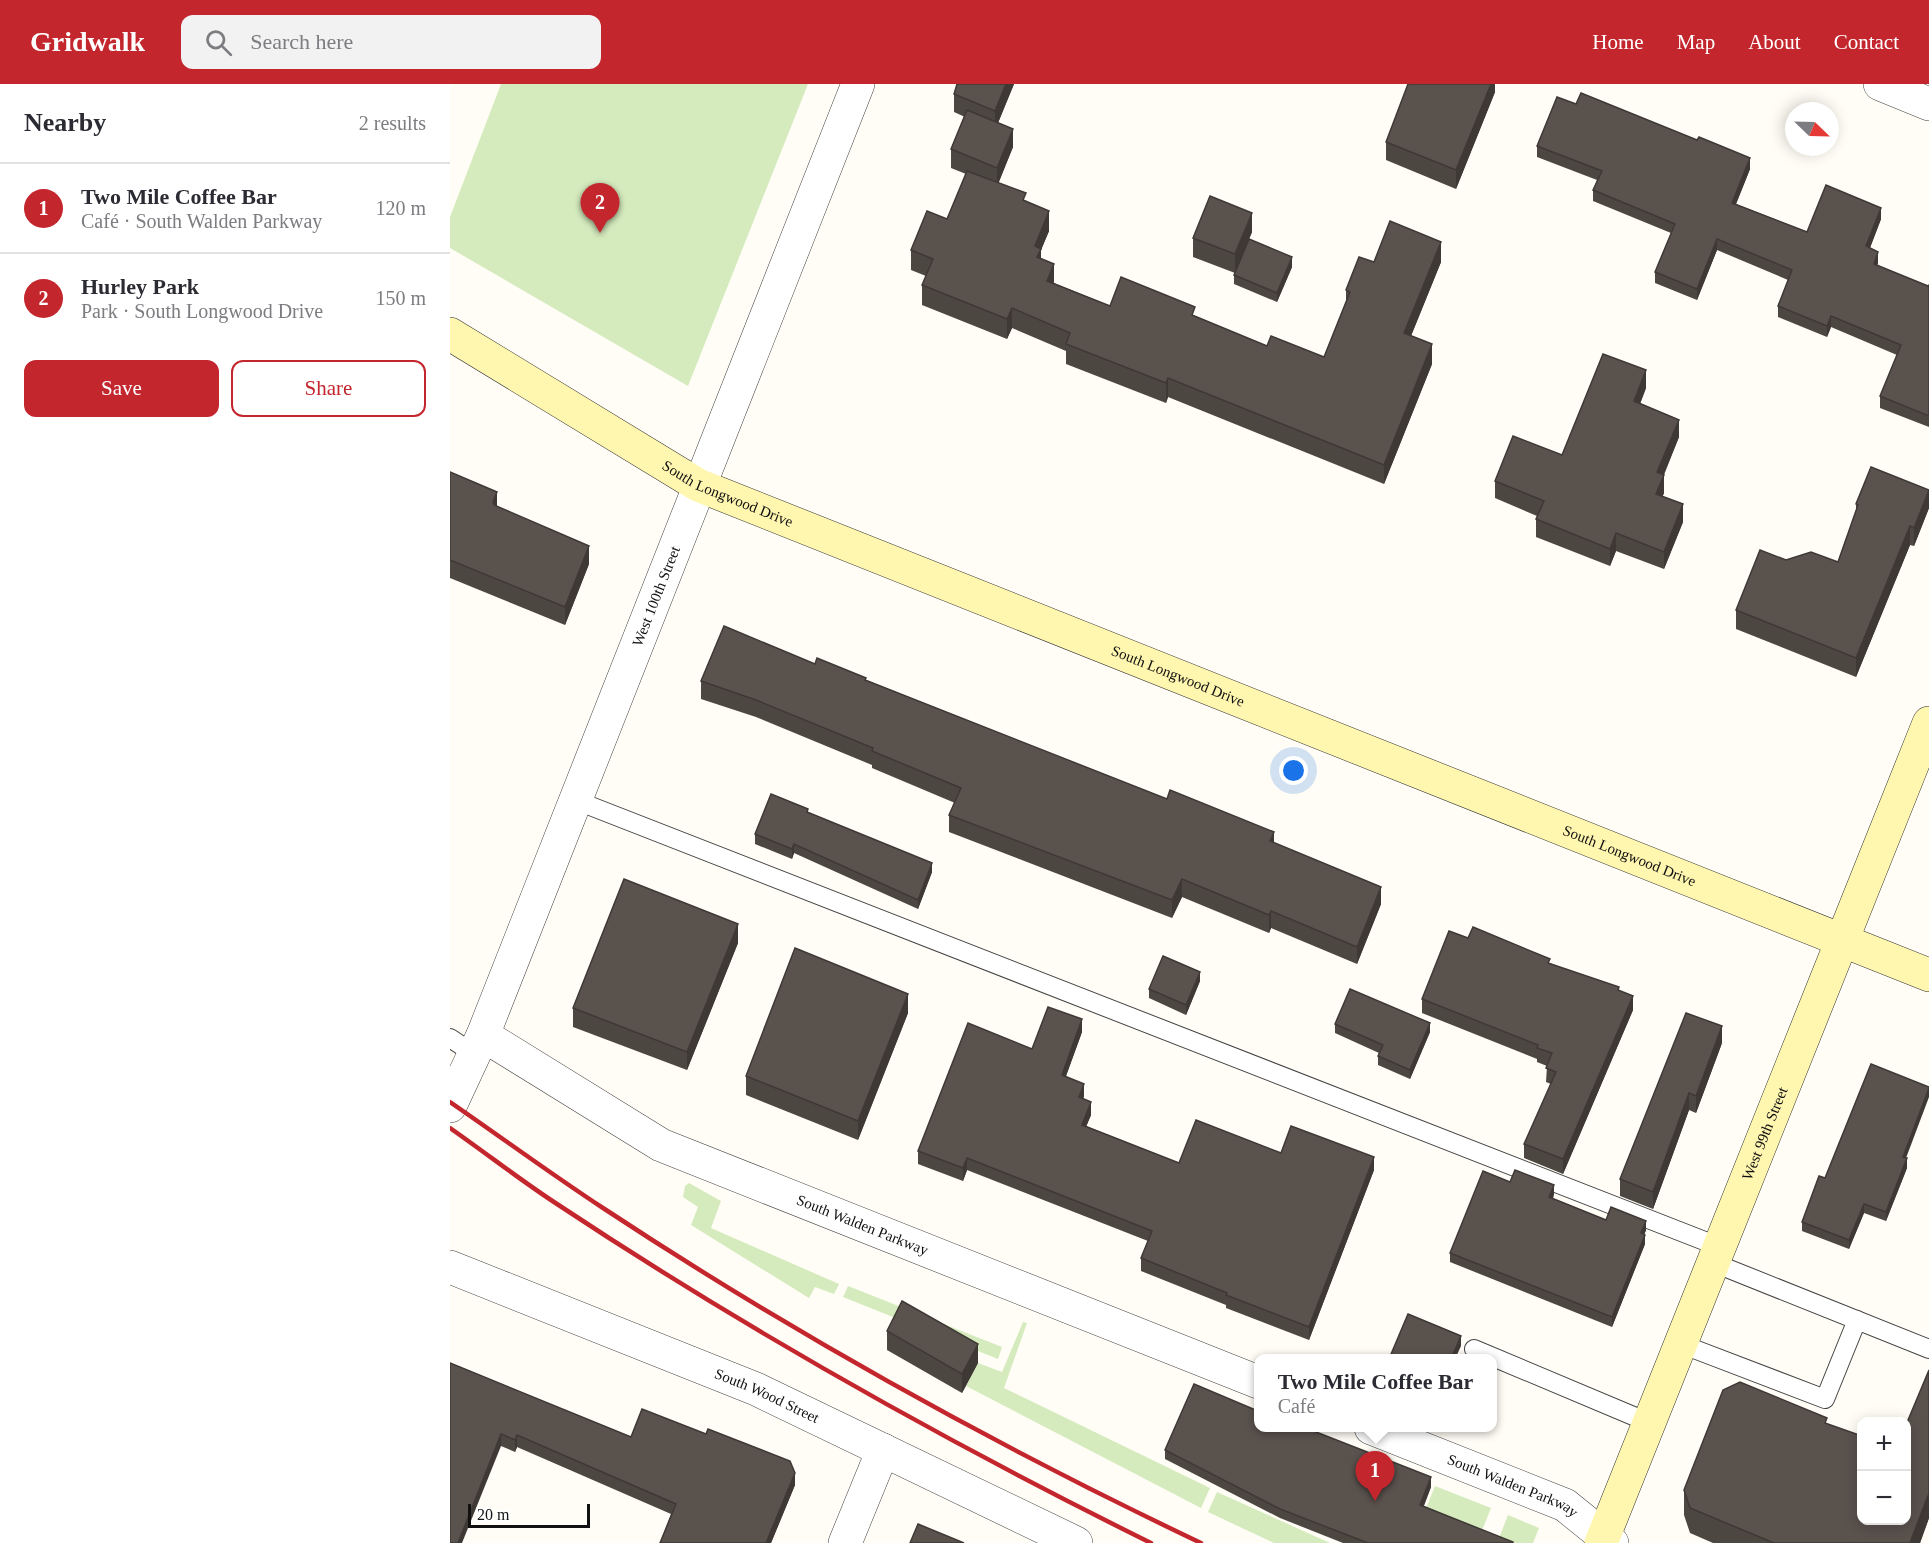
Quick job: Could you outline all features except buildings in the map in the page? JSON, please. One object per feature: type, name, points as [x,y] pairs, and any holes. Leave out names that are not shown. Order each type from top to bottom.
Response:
[{"type":"street","name":"West 100th Street","points":[[450,1106],[469,1042],[575,800],[858,84]]},
{"type":"street","points":[[1880,84],[1929,104]]},
{"type":"street","name":"South Longwood Drive","points":[[450,334],[698,485],[1929,975]]},
{"type":"street","name":"West 99th Street","points":[[1606,1541],[1681,1344],[1929,723]]},
{"type":"street","name":"South Walden Parkway","points":[[469,1042],[661,1145],[1254,1380]]},
{"type":"street","name":"South Wood Street","points":[[450,1267],[756,1389],[1076,1543]]},
{"type":"street","name":"South Walden Parkway","points":[[1381,1432],[1565,1505],[1606,1541]]},
{"type":"street","points":[[845,1543],[883,1450]]},
{"type":"lane","points":[[575,800],[1717,1255],[1857,1320],[1929,1349]]},
{"type":"lane","points":[[1681,1344],[1825,1399],[1857,1320]]},
{"type":"lane","points":[[1474,1349],[1486,1354]]},
{"type":"lane","points":[[1497,1359],[1650,1423]]},
{"type":"green space","points":[[501,84],[808,84],[688,386],[450,248],[450,217]]},
{"type":"green space","points":[[689,1183],[721,1201],[711,1228],[839,1284],[834,1294],[815,1287],[809,1298],[691,1225],[698,1207],[683,1197],[685,1186]]},
{"type":"green space","points":[[848,1286],[1002,1347],[998,1359],[843,1297]]},
{"type":"green space","points":[[1023,1322],[1027,1323],[1004,1388],[1210,1488],[1201,1508],[966,1386],[978,1363],[1002,1372]]},
{"type":"green space","points":[[1435,1486],[1491,1508],[1479,1538],[1412,1543]]},
{"type":"green space","points":[[1217,1492],[1330,1543],[1274,1543],[1208,1512]]},
{"type":"green space","points":[[1508,1515],[1539,1528],[1533,1543],[1497,1543]]},
{"type":"railway","points":[[450,1102],[564,1182],[675,1255],[822,1344],[1048,1467],[1201,1543]]},
{"type":"railway","points":[[450,1128],[530,1186],[629,1251],[775,1340],[924,1425],[1151,1543]]},
{"type":"place","name":"Hurley Park","points":[[600,233]]},
{"type":"place","name":"Two Mile Coffee Bar","points":[[1375,1501]]}]
